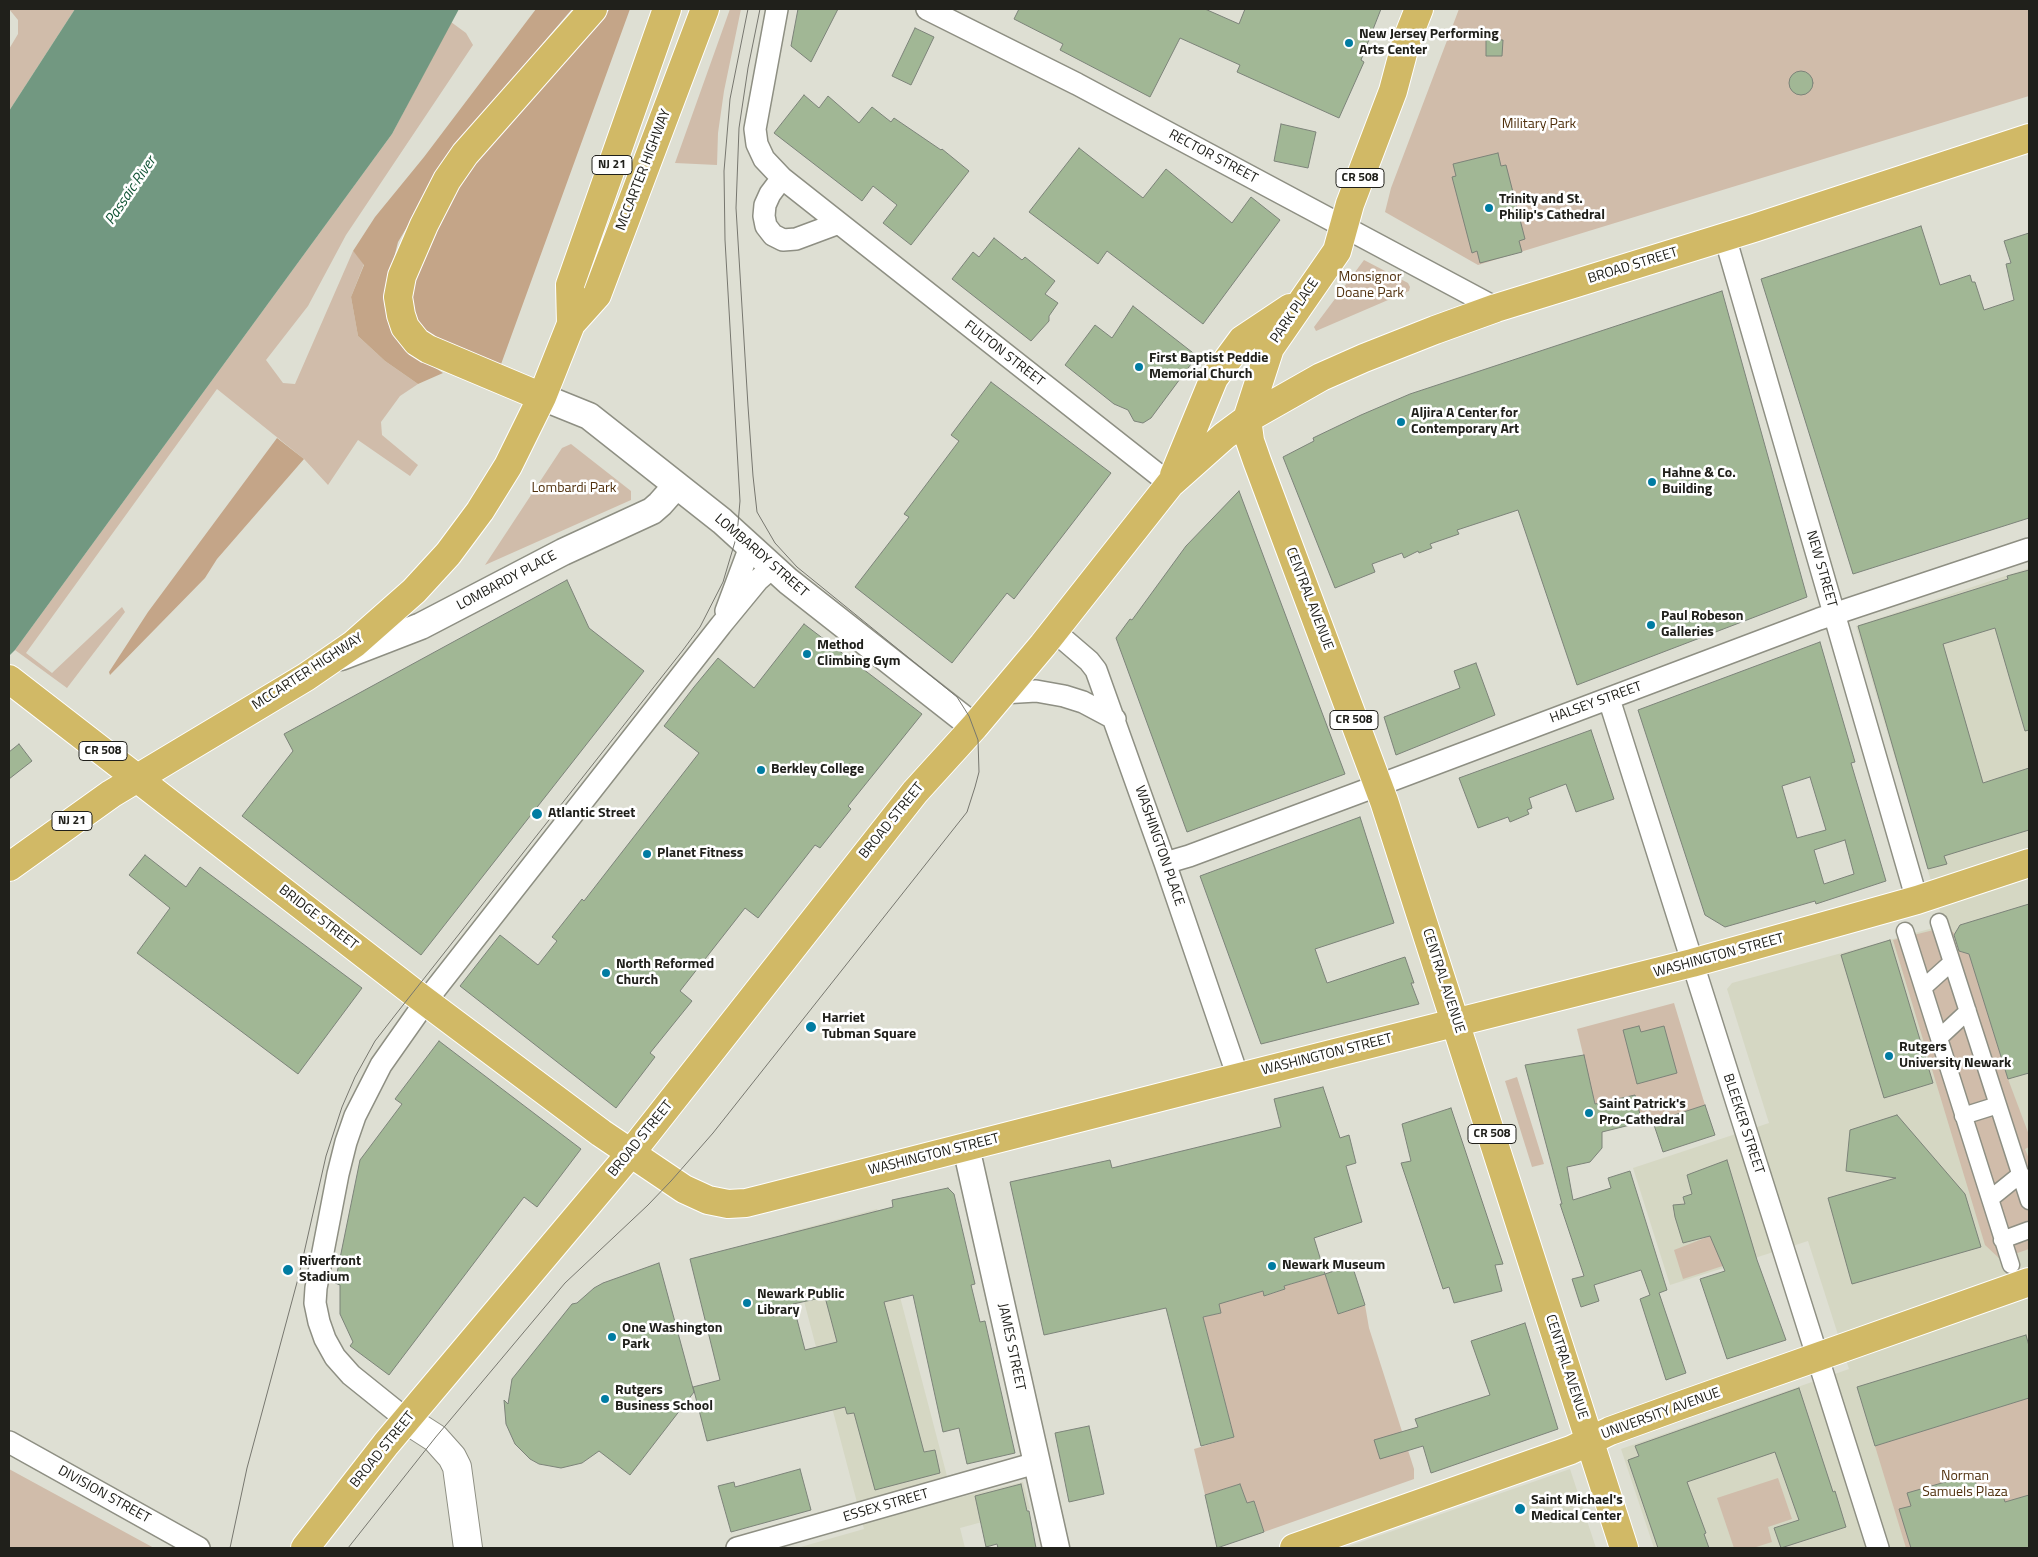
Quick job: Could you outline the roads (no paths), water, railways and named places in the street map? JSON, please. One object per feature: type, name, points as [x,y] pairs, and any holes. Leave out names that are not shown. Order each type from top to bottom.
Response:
[{"type":"main road","points":[[542,397],[428,349],[417,342],[404,327],[400,315],[398,297],[402,276],[424,225],[447,180],[465,154],[593,9]]},
{"type":"main road","name":"MCCARTER HIGHWAY","points":[[571,324],[570,284],[667,9]]},
{"type":"main road","name":"MCCARTER HIGHWAY","points":[[9,867],[82,813],[329,662],[389,615],[448,554],[480,511],[508,466],[542,397],[571,324],[597,295],[705,9]]},
{"type":"main road","name":"PARK PLACE","points":[[1247,419],[1270,348],[1301,300],[1337,251],[1350,204],[1393,91],[1406,42],[1419,9]]},
{"type":"main road","name":"BROAD STREET","points":[[1170,484],[1247,419],[1302,388],[1364,358],[1496,308],[1725,237],[2029,138]]},
{"type":"main road","points":[[1054,631],[1170,484],[1214,378],[1242,340],[1301,300]]},
{"type":"main road","name":"CENTRAL AVENUE","points":[[1247,419],[1250,441],[1257,461],[1378,785],[1624,1548]]},
{"type":"main road","name":"BROAD STREET","points":[[305,1548],[407,1420],[630,1154],[915,792],[974,727],[1054,631]]},
{"type":"main road","name":"BRIDGE STREET","points":[[9,679],[426,1001],[630,1154]]},
{"type":"main road","name":"WASHINGTON STREET","points":[[630,1154],[692,1193],[708,1200],[728,1204],[746,1203],[1692,963],[1918,900],[2029,863]]},
{"type":"main road","name":"UNIVERSITY AVENUE","points":[[1294,1548],[1571,1450],[1618,1428],[1817,1356],[2020,1274]]},
{"type":"main road","points":[[407,1420],[435,1438],[452,1457],[457,1467],[468,1548]]},
{"type":"street","name":"FULTON STREET","points":[[777,9],[755,129],[756,144],[764,159],[782,178],[1170,484]]},
{"type":"street","name":"RECTOR STREET","points":[[927,9],[1077,84],[1496,308]]},
{"type":"street","points":[[782,178],[770,194],[764,216],[766,226],[773,236],[783,240],[796,239],[838,222]]},
{"type":"street","name":"NEW STREET","points":[[1725,237],[1833,614],[1918,900]]},
{"type":"street","name":"LOMBARDY STREET","points":[[542,397],[589,416],[722,521],[775,570],[974,727]]},
{"type":"street","name":"LOMBARDY PLACE","points":[[329,662],[421,626],[563,552],[652,511],[676,486]]},
{"type":"street","points":[[721,625],[742,569],[748,545]]},
{"type":"street","name":"HALSEY STREET","points":[[1165,863],[1189,856],[1833,614],[2029,549]]},
{"type":"street","points":[[407,1420],[351,1375],[335,1357],[325,1339],[315,1303],[316,1288],[338,1174],[355,1116],[381,1065],[426,1001],[721,625],[758,580],[766,573],[775,570]]},
{"type":"street","name":"WASHINGTON PLACE","points":[[1054,631],[1096,670],[1115,719],[1238,1077]]},
{"type":"street","points":[[1002,694],[1036,691],[1064,696],[1083,702],[1115,719]]},
{"type":"street","name":"BLEEKER STREET","points":[[1609,699],[1878,1548]]},
{"type":"street","points":[[1939,922],[2029,1201]]},
{"type":"street","points":[[1905,931],[2002,1240],[2020,1274]]},
{"type":"street","points":[[1923,988],[1952,962]]},
{"type":"street","points":[[1939,1038],[1968,1011]]},
{"type":"street","points":[[1963,1116],[1998,1104]]},
{"type":"street","name":"JAMES STREET","points":[[966,1147],[1056,1548]]},
{"type":"street","points":[[1990,1199],[2021,1174]]},
{"type":"street","points":[[2002,1240],[2029,1230]]},
{"type":"street","name":"DIVISION STREET","points":[[9,1442],[199,1548]]},
{"type":"street","name":"ESSEX STREET","points":[[737,1548],[1036,1463]]},
{"type":"water","name":"Passaic River","points":[[75,9],[459,9],[392,134],[9,656],[9,111]]},
{"type":"tram line","points":[[230,1548],[247,1468],[299,1275],[326,1156],[342,1107],[355,1077],[375,1041],[683,650],[700,627],[723,582],[737,535],[740,501],[725,240],[724,171],[730,99],[748,9]]},
{"type":"tram line","points":[[348,1548],[435,1438],[565,1283],[648,1205],[713,1133],[967,812],[975,787],[979,772],[978,740],[969,716],[957,697],[797,567],[775,543],[757,512],[748,406],[736,208],[739,128],[748,68],[760,9]]},
{"type":"place","name":"New Jersey Performing Arts Center","points":[[1349,43]]},
{"type":"place","name":"Trinity and St. Philip's Cathedral","points":[[1489,208]]},
{"type":"place","name":"First Baptist Peddie Memorial Church","points":[[1139,367]]},
{"type":"place","name":"Aljira A Center for Contemporary Art","points":[[1401,422]]},
{"type":"place","name":"Hahne & Co. Building","points":[[1652,482]]},
{"type":"place","name":"Paul Robeson Galleries","points":[[1651,625]]},
{"type":"place","name":"Method Climbing Gym","points":[[807,654]]},
{"type":"place","name":"Berkley College","points":[[761,770]]},
{"type":"place","name":"Atlantic Street","points":[[537,814]]},
{"type":"place","name":"Planet Fitness","points":[[647,854]]},
{"type":"place","name":"North Reformed Church","points":[[606,973]]},
{"type":"place","name":"Harriet Tubman Square","points":[[811,1027]]},
{"type":"place","name":"Rutgers University Newark","points":[[1889,1056]]},
{"type":"place","name":"Saint Patrick's Pro-Cathedral","points":[[1589,1113]]},
{"type":"place","name":"Newark Museum","points":[[1272,1266]]},
{"type":"place","name":"Riverfront Stadium","points":[[288,1270]]},
{"type":"place","name":"Newark Public Library","points":[[747,1303]]},
{"type":"place","name":"One Washington Park","points":[[612,1337]]},
{"type":"place","name":"Rutgers Business School","points":[[605,1399]]},
{"type":"place","name":"Saint Michael's Medical Center","points":[[1520,1509]]},
{"type":"park label","name":"Military Park","points":[[1539,125]]},
{"type":"park label","name":"Monsignor Doane Park","points":[[1370,286]]},
{"type":"park label","name":"Lombardi Park","points":[[574,489]]},
{"type":"park label","name":"Norman Samuels Plaza","points":[[1965,1485]]}]
